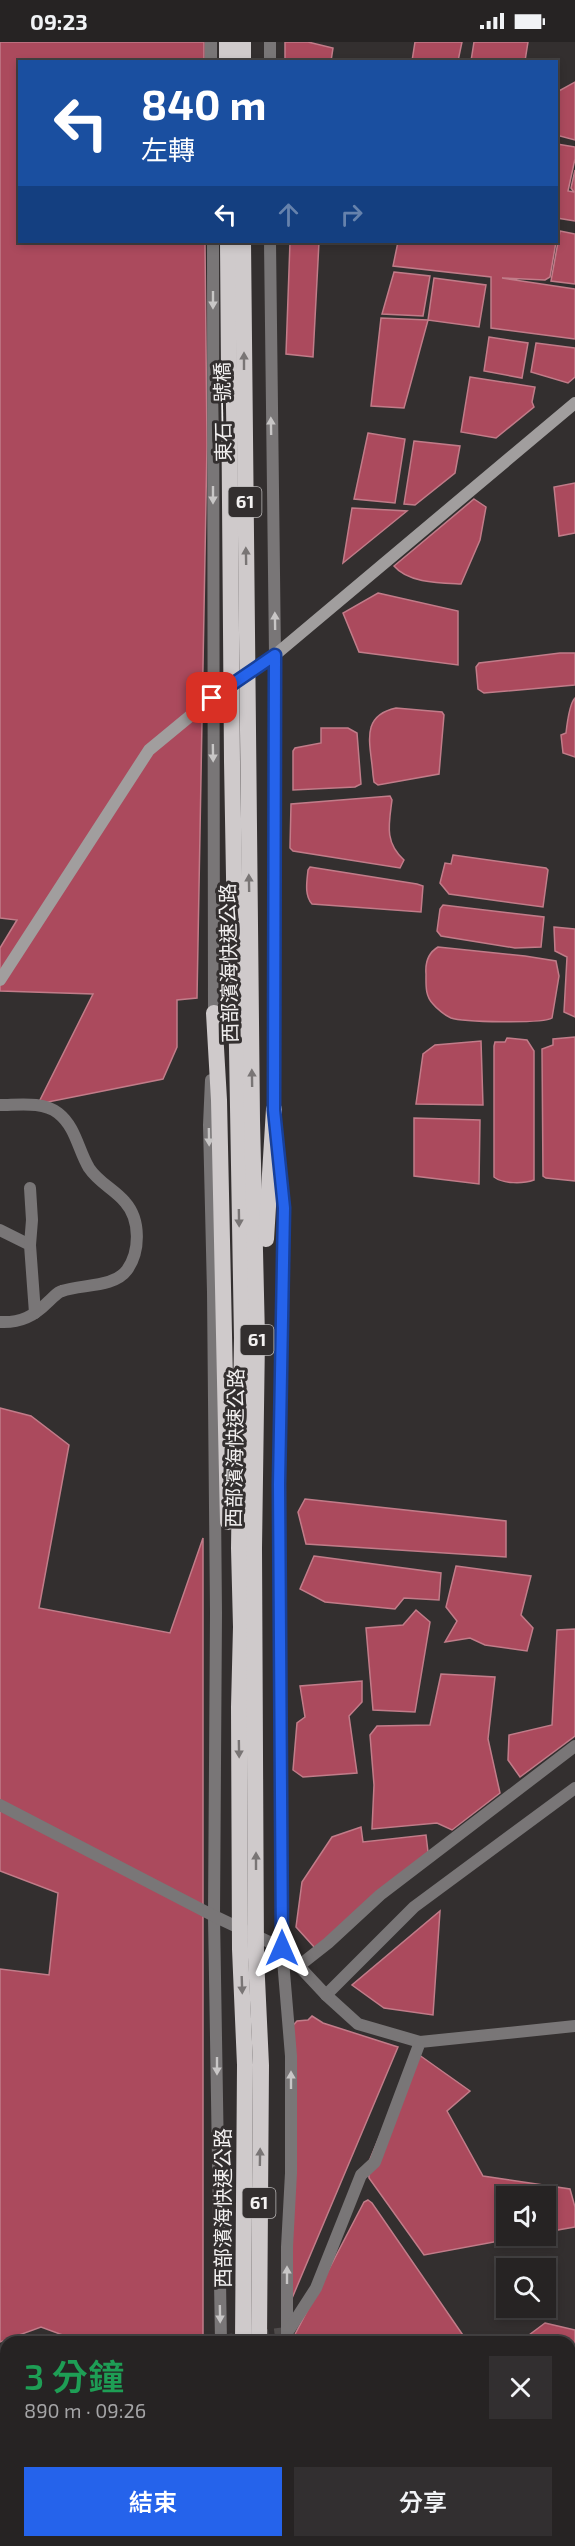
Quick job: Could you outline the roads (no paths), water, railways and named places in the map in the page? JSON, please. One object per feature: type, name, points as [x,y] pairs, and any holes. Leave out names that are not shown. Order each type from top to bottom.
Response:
[{"type":"highway","points":[[227,42],[227,60]]},
{"type":"highway","points":[[243,42],[243,60]]},
{"type":"highway","name":"東石一號橋","points":[[228,243],[240,761]]},
{"type":"highway","name":"東石一號橋","points":[[240,761],[243,243]]},
{"type":"highway","name":"西部濱海快速公路","points":[[240,761],[242,1338],[247,1708],[261,2065],[259,2336]]},
{"type":"highway","points":[[214,1013],[222,1179],[232,1635],[247,1708]]},
{"type":"highway","points":[[247,1708],[265,1539],[266,1227],[274,1110]]},
{"type":"highway","name":"西部濱海快速公路","points":[[243,2336],[245,2075],[240,1911],[247,1708]]},
{"type":"main road","points":[[0,980],[149,750],[212,698],[275,655],[363,578],[575,403]]},
{"type":"street","points":[[211,42],[211,60]]},
{"type":"street","points":[[270,42],[270,60]]},
{"type":"street","points":[[213,243],[214,1013],[209,1125],[216,1613],[214,1916],[221,2336]]},
{"type":"street","points":[[270,243],[275,655],[274,1110],[284,1208],[279,1484],[282,1948],[290,2044],[291,2173],[287,2247],[287,2336]]},
{"type":"street","points":[[0,1105],[42,1106],[57,1112],[68,1123],[98,1181],[126,1202],[133,1215],[137,1233],[135,1254],[126,1272],[115,1279],[60,1291],[22,1321],[0,1322]]},
{"type":"street","points":[[30,1188],[33,1220],[30,1245],[35,1313]]},
{"type":"street","points":[[0,1230],[30,1245]]},
{"type":"street","points":[[302,1967],[380,1895],[575,1746]]},
{"type":"street","points":[[323,1992],[414,1907],[575,1788]]},
{"type":"street","points":[[0,1805],[214,1916],[282,1948],[323,1992],[358,2024],[420,2042],[575,2026]]},
{"type":"street","points":[[288,2336],[315,2288],[361,2175],[375,2162],[420,2042]]},
{"type":"tunnel","points":[[262,2336],[287,2333]]}]
